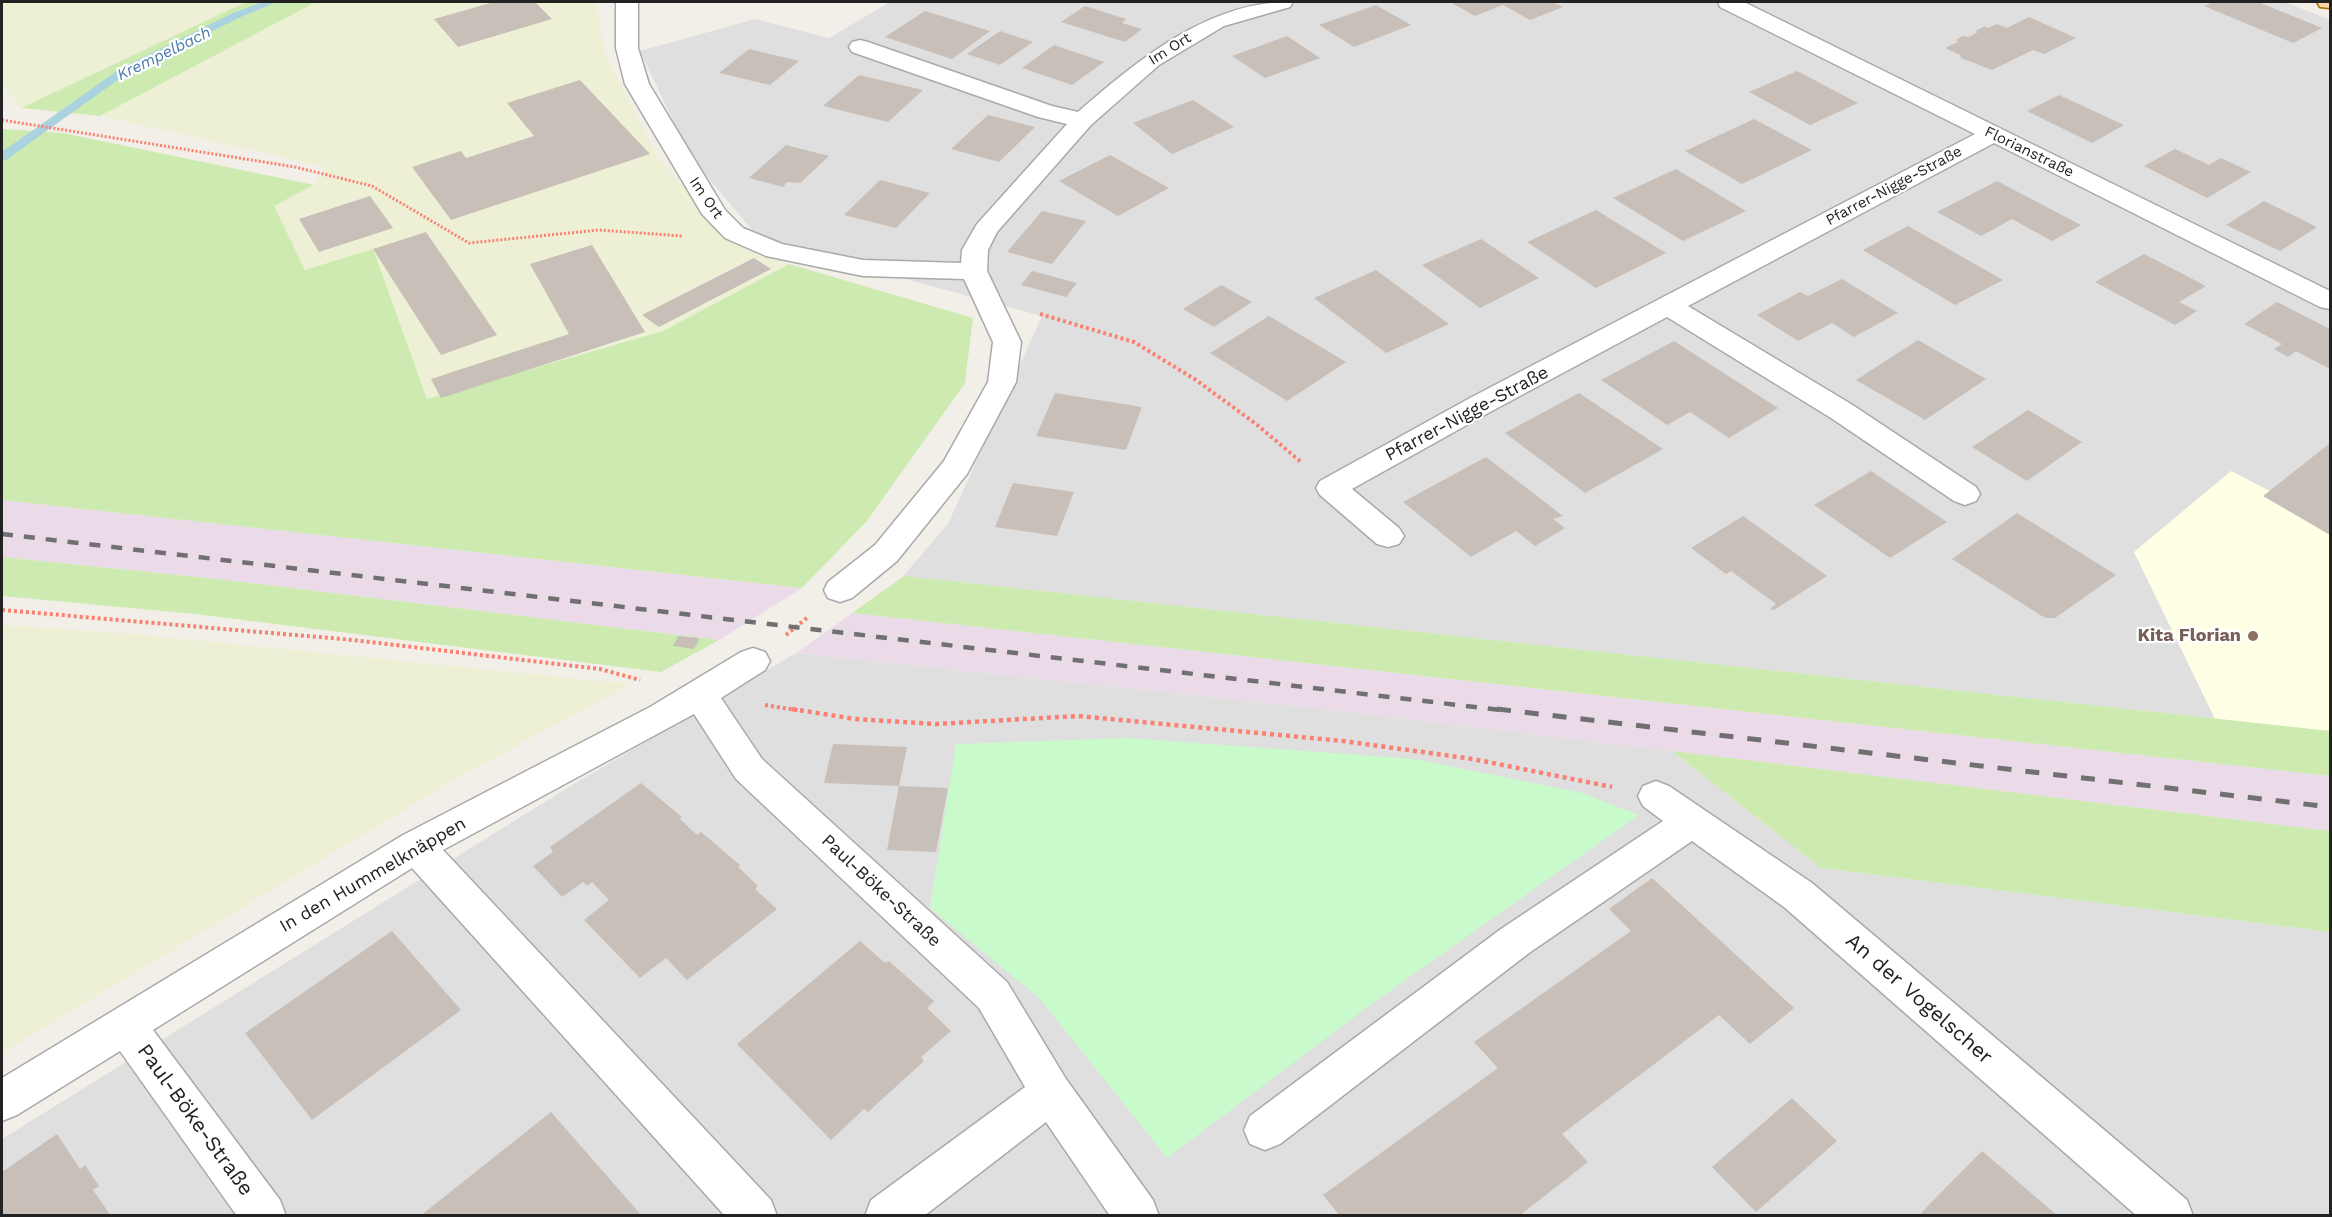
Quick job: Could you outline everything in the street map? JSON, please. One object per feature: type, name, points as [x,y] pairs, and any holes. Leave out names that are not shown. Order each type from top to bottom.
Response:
[{"type":"street","name":"Im Ort","points":[[627,2],[627,48],[638,84],[715,214],[734,233],[775,250],[863,268],[974,271],[975,250],[987,229],[1083,120],[1151,60],[1216,21],[1282,2]]},
{"type":"street","name":"Florianstraße","points":[[1728,2],[2331,301]]},
{"type":"street","points":[[860,47],[1046,112],[1083,120]]},
{"type":"street","name":"Pfarrer-Nigge-Straße","points":[[1331,488],[1480,405],[1993,134]]},
{"type":"street","points":[[840,590],[886,553],[956,467],[1002,382],[1007,342],[974,271]]},
{"type":"street","points":[[1668,306],[1841,411],[1965,494]]},
{"type":"street","points":[[1331,488],[1388,536]]},
{"type":"street","name":"In den Hummelknäppen","points":[[2,1101],[416,846],[700,695],[753,662]]},
{"type":"street","name":"Paul-Böke-Straße","points":[[700,695],[749,769],[993,995],[1051,1093],[1137,1215]]},
{"type":"street","name":"An der Vogelscher","points":[[1656,796],[1798,894],[2171,1215]]},
{"type":"street","points":[[1265,1130],[1515,941],[1692,821]]},
{"type":"street","points":[[416,846],[628,1080],[755,1215]]},
{"type":"street","name":"Paul-Böke-Straße","points":[[125,1024],[264,1215]]},
{"type":"street","points":[[887,1215],[1051,1093]]},
{"type":"path","points":[[2,120],[295,167],[372,186],[469,243],[599,230],[687,236],[734,233]]},
{"type":"path","points":[[989,304],[1050,316],[1134,342],[1196,380],[1256,424],[1331,488]]},
{"type":"path","points":[[753,662],[840,590]]},
{"type":"path","points":[[2,610],[353,640],[588,668],[700,695],[855,719],[936,724],[1078,716],[1343,741],[1473,759],[1656,796]]},
{"type":"shaded area","points":[[2,2],[246,2],[21,108],[2,86]]},
{"type":"shaded area","points":[[316,2],[596,2],[605,54],[661,162],[726,233],[789,264],[663,331],[427,399],[305,270],[274,206],[314,185],[326,167],[100,116]]},
{"type":"shaded area","points":[[890,2],[2285,2],[2330,20],[2330,731],[903,576],[948,524],[1042,316],[761,240],[691,158],[640,51],[755,19],[829,38]]},
{"type":"shaded area","name":"Kita Florian","points":[[2330,443],[2330,731],[2215,719],[2134,552],[2231,471],[2270,491]]},
{"type":"shaded area","points":[[2,500],[802,588],[719,640],[226,580],[2,557]]},
{"type":"shaded area","points":[[852,613],[2330,776],[2330,831],[1307,707],[796,653]]},
{"type":"shaded area","points":[[2,625],[123,633],[631,684],[459,777],[2,1053]]},
{"type":"shaded area","points":[[796,653],[1307,707],[1672,751],[1821,868],[2330,932],[2330,1215],[2,1216],[2,1139],[564,790]]},
{"type":"green space","points":[[246,2],[316,2],[100,116],[21,108]]},
{"type":"green space","points":[[2,129],[63,133],[314,185],[274,206],[305,270],[373,249],[427,399],[663,331],[789,264],[973,318],[965,383],[867,521],[802,588],[2,500]]},
{"type":"green space","points":[[2,557],[226,580],[719,640],[661,672],[195,614],[2,596]]},
{"type":"green space","points":[[904,576],[2330,731],[2330,776],[852,613]]},
{"type":"green space","points":[[1127,738],[1414,759],[1582,793],[1639,815],[1377,1000],[1167,1158],[1039,998],[930,908],[956,744]]},
{"type":"green space","points":[[1672,751],[2330,831],[2330,932],[1821,868]]},
{"type":"building","points":[[494,2],[535,2],[552,19],[458,47],[434,19]]},
{"type":"building","points":[[1450,2],[1552,2],[1563,7],[1530,20],[1503,5],[1475,16]]},
{"type":"building","points":[[2213,2],[2258,2],[2322,28],[2293,43],[2204,6]]},
{"type":"building","points":[[1376,5],[1411,25],[1354,47],[1319,25]]},
{"type":"building","points":[[1085,6],[1126,19],[1122,23],[1142,29],[1125,42],[1061,22]]},
{"type":"building","points":[[925,11],[990,31],[952,59],[885,37]]},
{"type":"building","points":[[2029,17],[2076,38],[2044,54],[2033,50],[1992,70],[1961,58],[1960,55],[1945,48],[1958,42],[1956,40],[1963,36],[1969,37],[1985,26],[1988,28],[1997,24],[2007,28]]},
{"type":"building","points":[[1000,31],[1033,42],[1000,65],[967,54]]},
{"type":"building","points":[[1287,36],[1320,58],[1265,78],[1232,56]]},
{"type":"building","points":[[1054,45],[1104,62],[1072,85],[1022,68]]},
{"type":"building","points":[[749,49],[799,61],[770,85],[719,73]]},
{"type":"building","points":[[1797,71],[1858,103],[1810,125],[1749,92]]},
{"type":"building","points":[[859,75],[923,90],[888,122],[823,106]]},
{"type":"building","points":[[580,80],[650,154],[451,220],[412,167],[461,151],[466,158],[534,136],[507,103]]},
{"type":"building","points":[[2059,95],[2124,125],[2092,143],[2027,111]]},
{"type":"building","points":[[1193,100],[1234,127],[1172,154],[1133,123]]},
{"type":"building","points":[[988,115],[1035,127],[999,162],[951,149]]},
{"type":"building","points":[[1754,119],[1812,150],[1742,184],[1685,151]]},
{"type":"building","points":[[786,145],[829,156],[800,183],[787,182],[783,187],[749,178]]},
{"type":"building","points":[[2175,149],[2209,165],[2221,158],[2251,172],[2207,198],[2144,166]]},
{"type":"building","points":[[1110,155],[1169,188],[1118,216],[1059,181]]},
{"type":"building","points":[[1676,169],[1746,211],[1683,241],[1613,198]]},
{"type":"building","points":[[880,180],[930,193],[896,228],[844,215]]},
{"type":"building","points":[[1997,181],[2081,225],[2052,241],[2012,219],[1981,236],[1937,212]]},
{"type":"building","points":[[370,196],[393,228],[319,252],[299,219]]},
{"type":"building","points":[[2264,201],[2317,227],[2280,251],[2226,225]]},
{"type":"building","points":[[1596,210],[1666,253],[1596,288],[1527,242]]},
{"type":"building","points":[[1042,211],[1086,221],[1052,264],[1007,252]]},
{"type":"building","points":[[1908,226],[2003,280],[1955,305],[1863,250]]},
{"type":"building","points":[[426,232],[497,335],[441,355],[373,249]]},
{"type":"building","points":[[1481,239],[1539,278],[1480,308],[1422,265]]},
{"type":"building","points":[[592,245],[645,332],[441,398],[431,379],[569,334],[530,264]]},
{"type":"building","points":[[2144,254],[2206,286],[2179,302],[2197,311],[2175,325],[2095,282]]},
{"type":"building","points":[[754,258],[771,269],[659,327],[642,315]]},
{"type":"building","points":[[1376,270],[1449,324],[1386,353],[1314,298]]},
{"type":"building","points":[[1032,271],[1077,283],[1066,297],[1021,285]]},
{"type":"building","points":[[1842,279],[1898,313],[1854,337],[1832,323],[1798,341],[1757,315],[1800,292],[1808,296]]},
{"type":"building","points":[[1221,285],[1252,302],[1214,327],[1183,309]]},
{"type":"building","points":[[2277,302],[2330,329],[2330,369],[2296,351],[2288,357],[2274,349],[2282,344],[2244,324]]},
{"type":"building","points":[[1269,316],[1346,362],[1287,401],[1210,353]]},
{"type":"building","points":[[1918,340],[1986,379],[1925,420],[1856,380]]},
{"type":"building","points":[[1674,341],[1778,408],[1729,438],[1690,412],[1667,425],[1601,380]]},
{"type":"building","points":[[1055,393],[1142,407],[1126,450],[1036,436]]},
{"type":"building","points":[[1579,393],[1663,449],[1585,493],[1505,433]]},
{"type":"building","points":[[2028,410],[2082,442],[2027,481],[1972,447]]},
{"type":"building","points":[[2330,443],[2330,535],[2263,496]]},
{"type":"building","points":[[1486,457],[1563,516],[1553,519],[1565,528],[1535,546],[1516,531],[1471,557],[1403,502]]},
{"type":"building","points":[[1871,471],[1947,522],[1890,558],[1814,505]]},
{"type":"building","points":[[1013,483],[1074,492],[1057,536],[995,527]]},
{"type":"building","points":[[2017,513],[2116,575],[2055,618],[2045,618],[1952,559]]},
{"type":"building","points":[[1743,516],[1827,576],[1774,610],[1770,609],[1776,604],[1731,571],[1726,574],[1691,548]]},
{"type":"building","points":[[678,636],[700,638],[694,649],[673,646]]},
{"type":"building","points":[[833,744],[907,747],[899,786],[824,783]]},
{"type":"building","points":[[641,783],[682,817],[680,819],[697,835],[701,832],[740,865],[738,867],[758,886],[755,889],[777,909],[687,980],[666,958],[640,978],[584,920],[609,900],[592,882],[587,886],[583,882],[562,897],[533,866],[553,852],[550,847]]},
{"type":"building","points":[[899,786],[948,788],[936,852],[887,850]]},
{"type":"building","points":[[1652,878],[1794,1008],[1750,1044],[1719,1015],[1562,1134],[1588,1162],[1519,1216],[1340,1216],[1323,1195],[1498,1068],[1474,1042],[1631,931],[1609,909]]},
{"type":"building","points":[[392,931],[461,1010],[312,1120],[245,1033]]},
{"type":"building","points":[[860,941],[885,963],[889,961],[934,1001],[927,1008],[951,1031],[921,1057],[924,1061],[868,1112],[864,1109],[831,1140],[737,1044]]},
{"type":"building","points":[[1792,1098],[1837,1141],[1756,1212],[1712,1167]]},
{"type":"building","points":[[551,1112],[642,1216],[420,1216]]},
{"type":"building","points":[[57,1134],[80,1169],[85,1165],[99,1186],[93,1190],[111,1216],[2,1216],[2,1172]]},
{"type":"building","points":[[1982,1151],[2058,1216],[1918,1216]]},
{"type":"waterway","name":"Krempelbach","points":[[2,157],[125,70],[237,15],[272,2]]},
{"type":"railway","points":[[2,534],[1509,711]]},
{"type":"railway","points":[[1497,709],[2330,807]]},
{"type":"place","name":"Kita Florian","points":[[2253,636]]}]
